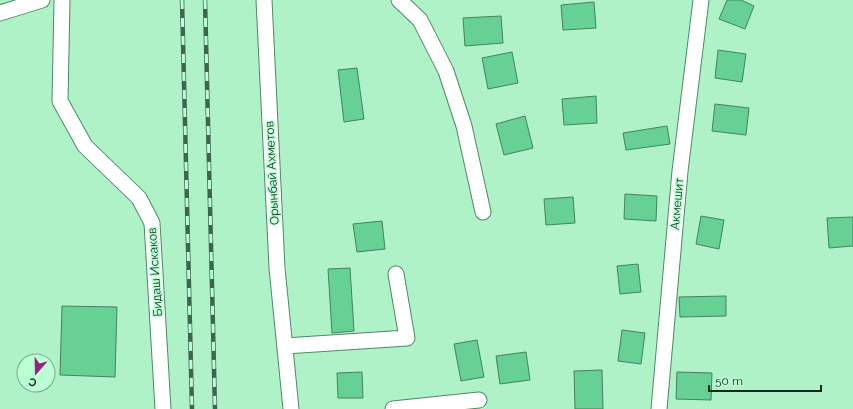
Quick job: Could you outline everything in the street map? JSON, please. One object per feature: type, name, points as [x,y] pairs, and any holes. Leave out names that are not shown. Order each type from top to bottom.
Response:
[{"type":"street","points":[[0,13],[42,0]]},
{"type":"street","name":"Бидаш Искаков","points":[[62,0],[60,101],[85,146],[139,198],[152,223],[163,409]]},
{"type":"street","name":"Орынбай Ахметов","points":[[264,0],[277,268],[291,409]]},
{"type":"street","points":[[399,0],[420,20],[446,71],[464,126],[483,212]]},
{"type":"street","name":"Акмешит","points":[[659,409],[680,171],[701,0]]},
{"type":"street","points":[[285,346],[407,338],[396,274]]},
{"type":"street","points":[[393,409],[479,400]]},
{"type":"building","points":[[727,0],[741,0],[754,6],[745,29],[719,19]]},
{"type":"building","points":[[594,2],[596,28],[563,30],[561,5]]},
{"type":"building","points":[[501,16],[503,43],[465,46],[463,18]]},
{"type":"building","points":[[718,50],[746,54],[742,82],[715,78]]},
{"type":"building","points":[[512,52],[518,83],[488,89],[482,58]]},
{"type":"building","points":[[357,68],[364,119],[344,122],[338,70]]},
{"type":"building","points":[[596,96],[597,123],[564,125],[562,99]]},
{"type":"building","points":[[715,104],[749,108],[746,135],[712,131]]},
{"type":"building","points":[[525,116],[533,148],[504,155],[496,124]]},
{"type":"building","points":[[667,126],[670,144],[626,150],[623,133]]},
{"type":"building","points":[[625,194],[657,196],[656,221],[624,219]]},
{"type":"building","points":[[573,197],[575,223],[546,225],[544,199]]},
{"type":"building","points":[[701,216],[724,220],[719,249],[696,244]]},
{"type":"building","points":[[853,217],[853,246],[829,248],[827,218]]},
{"type":"building","points":[[382,221],[385,249],[357,252],[353,224]]},
{"type":"building","points":[[638,264],[641,292],[620,294],[617,266]]},
{"type":"building","points":[[350,268],[354,331],[332,333],[328,269]]},
{"type":"building","points":[[726,296],[726,316],[680,317],[679,297]]},
{"type":"building","points":[[62,306],[117,307],[115,377],[60,375]]},
{"type":"building","points":[[622,330],[645,333],[641,364],[618,361]]},
{"type":"building","points":[[477,340],[484,377],[461,381],[454,344]]},
{"type":"building","points":[[526,352],[530,380],[500,384],[496,356]]},
{"type":"building","points":[[602,370],[603,409],[575,409],[574,371]]},
{"type":"building","points":[[362,372],[363,398],[338,398],[337,373]]},
{"type":"building","points":[[677,372],[712,373],[711,400],[676,399]]},
{"type":"railway","points":[[182,0],[192,409]]},
{"type":"railway","points":[[205,0],[215,409]]}]
